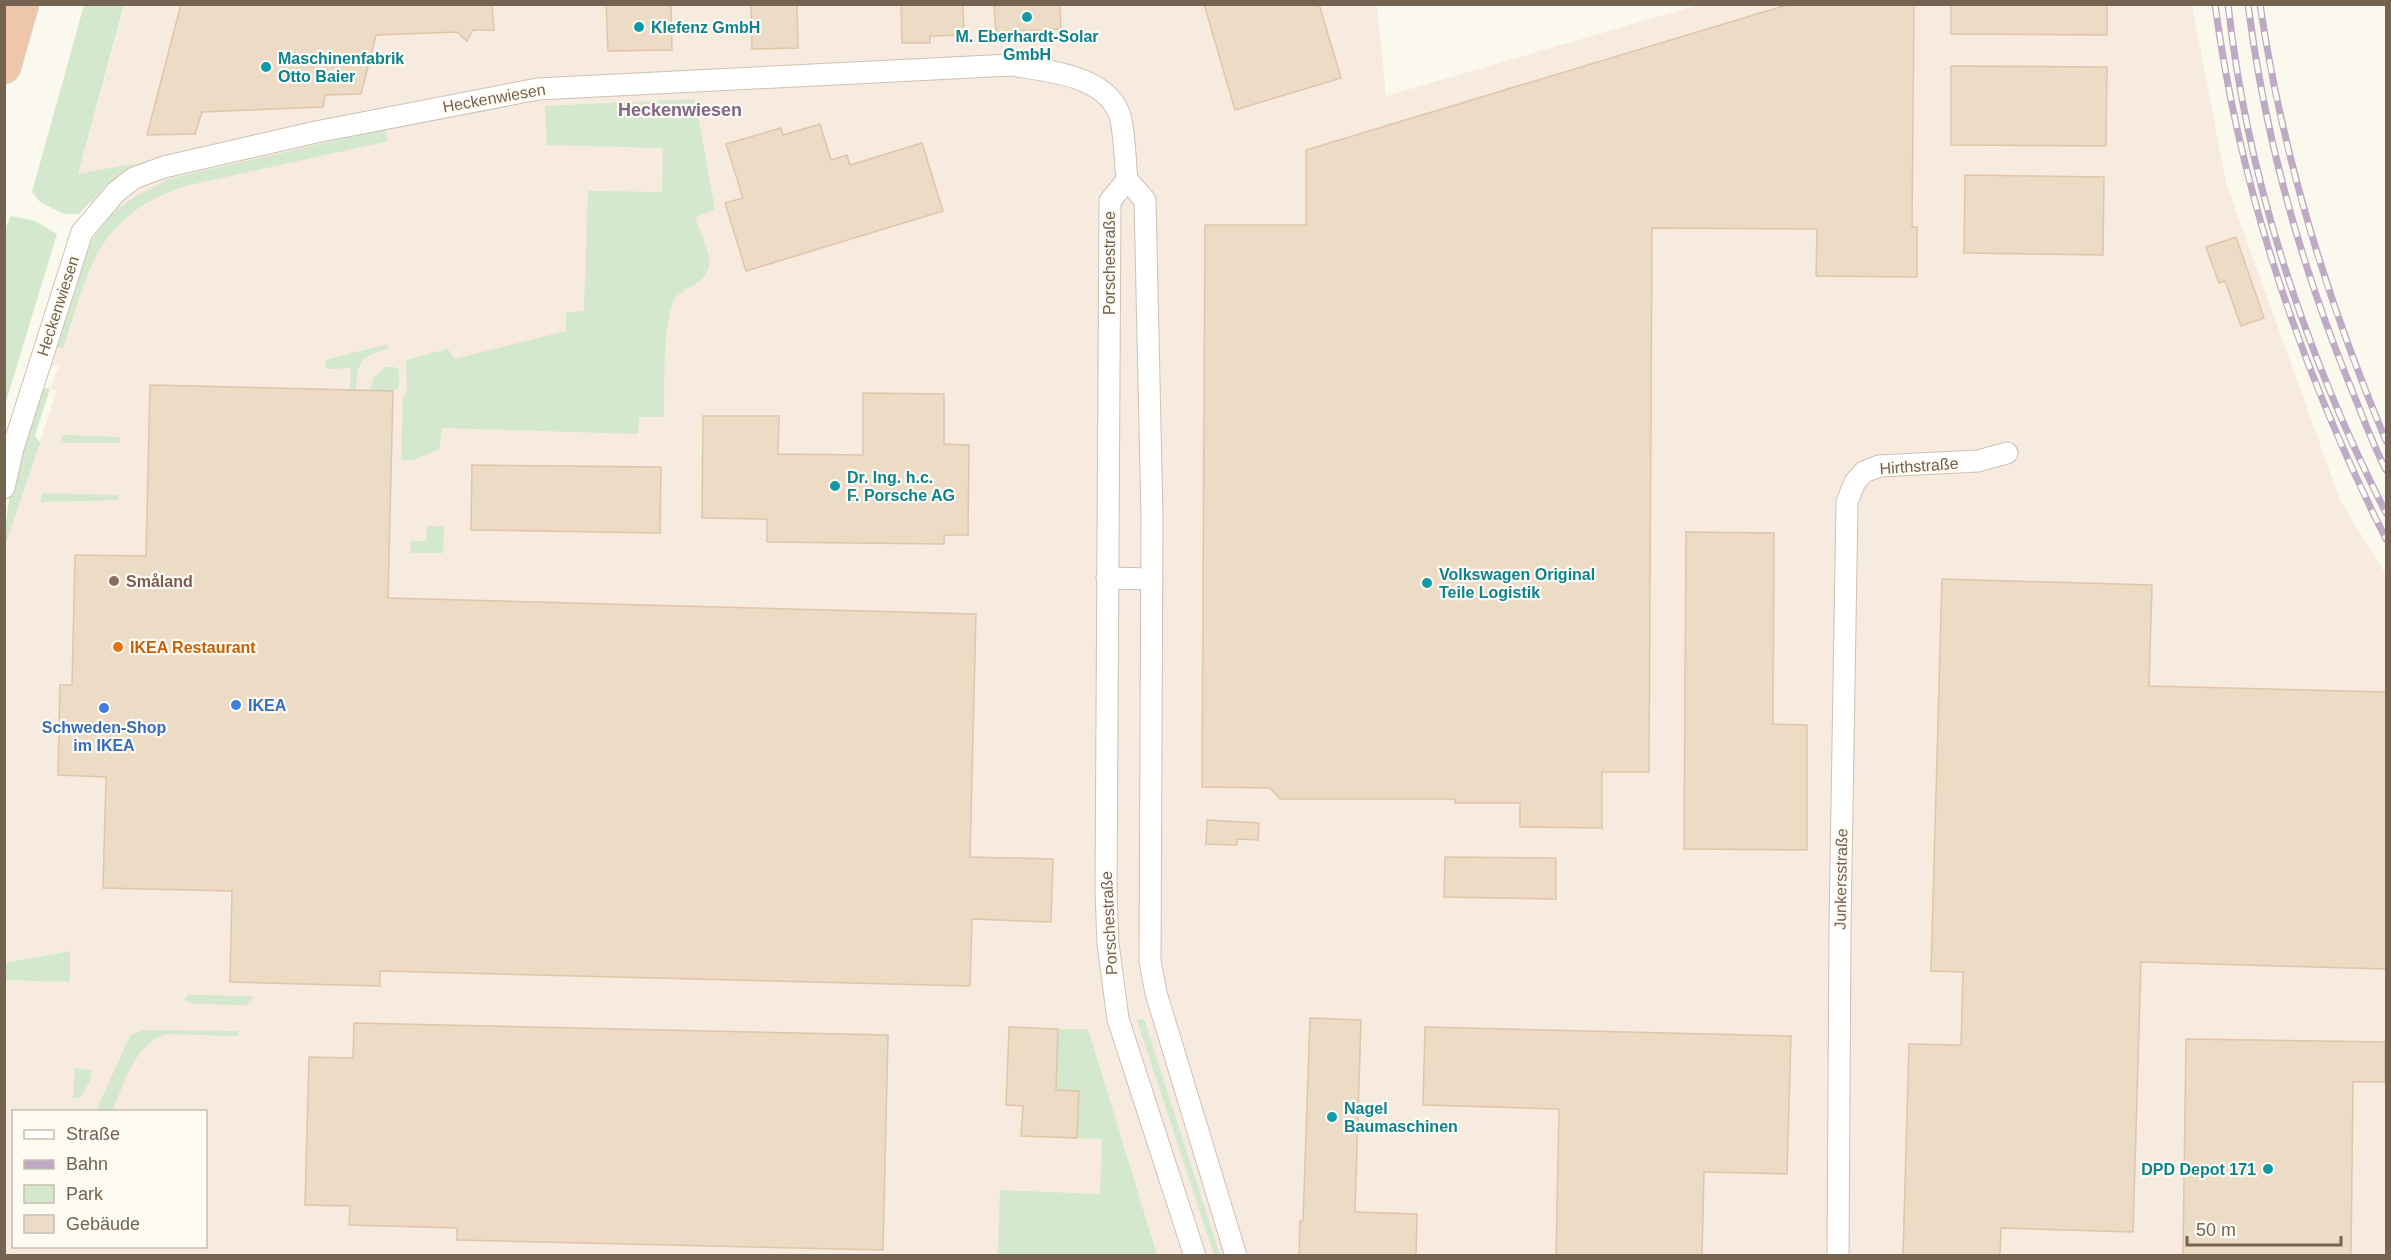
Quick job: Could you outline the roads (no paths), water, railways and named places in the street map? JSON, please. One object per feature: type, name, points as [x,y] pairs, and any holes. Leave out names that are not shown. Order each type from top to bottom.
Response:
[{"type":"highway","points":[[4,67],[22,4]]},
{"type":"street","name":"Heckenwiesen","points":[[4,488],[13,448],[82,232],[116,192],[134,178],[164,167],[316,132],[538,89],[1011,65],[1059,72],[1101,88],[1121,117],[1127,180]]},
{"type":"street","name":"Porschestraße","points":[[1127,180],[1110,201],[1106,891],[1113,992],[1123,1038],[1195,1256]]},
{"type":"street","points":[[1127,180],[1145,200],[1152,579],[1150,961],[1156,993],[1236,1256]]},
{"type":"street","name":"Hirthstraße","points":[[1847,502],[1855,482],[1864,472],[1879,466],[1978,461],[2007,453]]},
{"type":"street","name":"Junkersstraße","points":[[1838,1256],[1840,928],[1847,502]]},
{"type":"street","points":[[1107,578],[1152,579]]},
{"type":"railway","points":[[2215,4],[2240,143],[2278,279],[2327,411],[2386,539]]},
{"type":"railway","points":[[2228,4],[2249,136],[2284,266],[2330,392],[2386,513]]},
{"type":"railway","points":[[2248,4],[2263,100],[2299,241],[2330,333],[2370,436],[2386,470]]},
{"type":"railway","points":[[2260,4],[2281,117],[2309,227],[2345,335],[2386,441]]},
{"type":"place","name":"M. Eberhardt-Solar GmbH","points":[[1027,17]]},
{"type":"place","name":"Klefenz GmbH","points":[[639,27]]},
{"type":"place","name":"Maschinenfabrik Otto Baier","points":[[266,67]]},
{"type":"place","name":"Dr. Ing. h.c. F. Porsche AG","points":[[835,486]]},
{"type":"place","name":"Småland","points":[[114,581]]},
{"type":"place","name":"Volkswagen Original Teile Logistik","points":[[1427,583]]},
{"type":"place","name":"IKEA Restaurant","points":[[118,647]]},
{"type":"place","name":"IKEA","points":[[236,705]]},
{"type":"place","name":"Schweden-Shop im IKEA","points":[[104,708]]},
{"type":"place","name":"Nagel Baumaschinen","points":[[1332,1117]]},
{"type":"place","name":"DPD Depot 171","points":[[2268,1169]]},
{"type":"district","name":"Heckenwiesen","points":[[680,110]]}]
